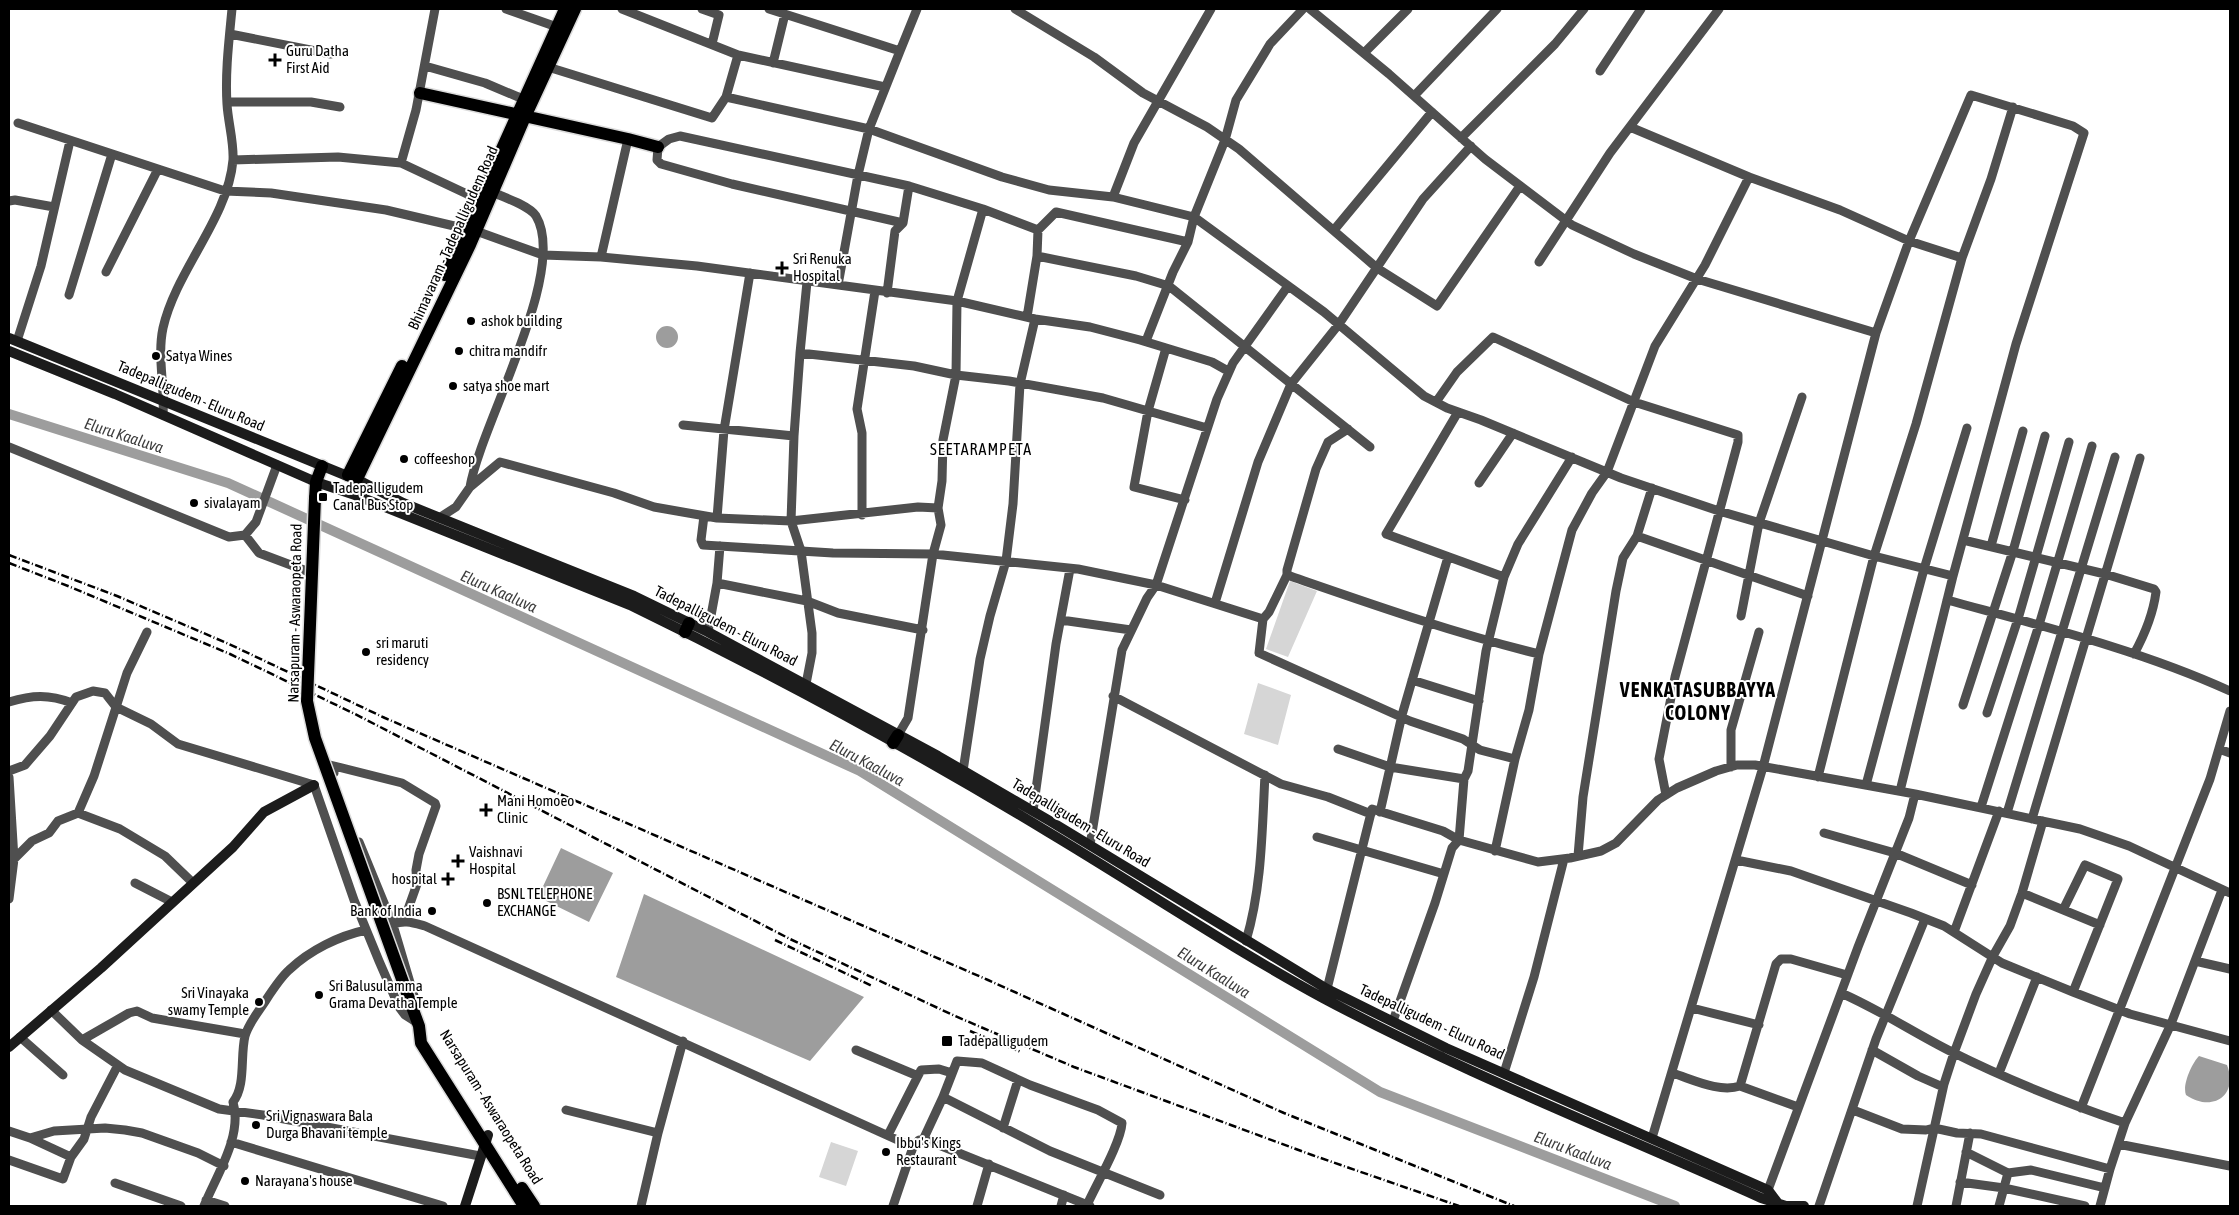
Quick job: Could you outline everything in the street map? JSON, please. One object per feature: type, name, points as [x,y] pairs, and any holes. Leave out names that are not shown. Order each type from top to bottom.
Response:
[{"type":"main road","points":[[471,230],[479,202],[488,191],[534,87],[556,27],[565,9]]},
{"type":"main road","points":[[521,115],[523,99],[548,67],[575,9]]},
{"type":"main road","points":[[420,93],[658,147]]},
{"type":"main road","name":"Bhimavaram - Tadepalligudem Road","points":[[356,479],[488,191]]},
{"type":"main road","name":"Tadepalligudem - Eluru Road","points":[[13,339],[356,479],[403,503],[439,518],[634,596],[687,628],[896,739],[963,771],[1090,845],[1327,989],[1393,1020],[1446,1048],[1768,1190],[1782,1205]]},
{"type":"main road","name":"Tadepalligudem - Eluru Road","points":[[9,351],[163,415],[316,482],[355,495],[687,628],[708,632],[806,684],[1239,950],[1322,998],[1441,1058],[1761,1198],[1782,1205],[1804,1206]]},
{"type":"main road","name":"Narsapuram - Aswaraopeta Road","points":[[322,466],[316,482],[307,701],[315,738],[412,1006],[418,1024],[421,1043],[524,1206]]},
{"type":"main road","points":[[355,495],[356,479]]},
{"type":"main road","points":[[9,1047],[101,968],[233,847],[264,812],[314,785]]},
{"type":"main road","points":[[465,1206],[484,1145]]},
{"type":"main road","name":"Narsapuram - Aswaraopeta Road","points":[[484,1145],[534,1206]]},
{"type":"street","points":[[163,415],[161,361],[163,328],[195,251],[213,222],[225,191],[233,160],[227,102],[232,9]]},
{"type":"street","points":[[401,163],[420,93],[435,9]]},
{"type":"street","points":[[506,9],[522,12],[556,27]]},
{"type":"street","points":[[622,9],[738,55],[886,86]]},
{"type":"street","points":[[702,9],[719,16],[712,44]]},
{"type":"street","points":[[769,9],[900,51]]},
{"type":"street","points":[[838,285],[858,176],[869,129],[918,9]]},
{"type":"street","points":[[1015,9],[1094,57],[1144,93],[1207,127],[1226,140],[1286,188],[1378,268],[1437,306],[1520,186]]},
{"type":"street","points":[[1113,197],[1134,143],[1211,9]]},
{"type":"street","points":[[1146,342],[1188,242],[1194,218],[1226,140],[1236,100],[1270,44],[1303,9]]},
{"type":"street","points":[[1310,9],[1364,53],[1461,138],[1520,186],[1566,220],[1634,254],[1697,279],[1876,333]]},
{"type":"street","points":[[1320,17],[1328,9]]},
{"type":"street","points":[[1364,53],[1408,9]]},
{"type":"street","points":[[1414,96],[1497,9]]},
{"type":"street","points":[[1461,138],[1555,44],[1584,9]]},
{"type":"street","points":[[1600,71],[1641,9]]},
{"type":"street","points":[[1539,262],[1610,153],[1719,9]]},
{"type":"street","points":[[773,63],[785,14]]},
{"type":"street","points":[[230,34],[331,54]]},
{"type":"street","points":[[548,67],[712,118],[726,97],[738,55]]},
{"type":"street","points":[[425,66],[485,83],[523,99]]},
{"type":"street","points":[[1652,1138],[1763,767],[1876,333],[1909,241],[1971,95],[2073,126],[2084,132],[2016,344],[1953,576],[1900,791]]},
{"type":"street","points":[[726,97],[869,129],[1002,177],[1049,190],[1113,197],[1194,218],[1339,324],[1424,396],[1436,402],[1607,472],[1719,511],[1822,542],[1953,576]]},
{"type":"street","points":[[227,102],[312,102],[340,107]]},
{"type":"street","points":[[1818,778],[1874,556],[1916,424],[1962,258],[1991,178],[2013,107]]},
{"type":"street","points":[[1334,230],[1432,112]]},
{"type":"street","points":[[18,124],[225,191],[271,193],[386,210],[471,230],[543,255],[601,257],[750,273],[957,301],[1031,318],[1090,327],[1212,362],[1228,371]]},
{"type":"street","points":[[1630,127],[1749,177],[1840,210],[1909,241],[1962,258]]},
{"type":"street","points":[[903,223],[732,184],[661,164],[657,160],[658,147],[669,139],[680,136],[910,186],[984,209],[1038,230]]},
{"type":"street","points":[[601,257],[628,139]]},
{"type":"street","points":[[13,339],[41,266],[70,141]]},
{"type":"street","points":[[1215,603],[1258,462],[1291,384],[1339,324],[1423,200],[1471,146]]},
{"type":"street","points":[[69,295],[112,154]]},
{"type":"street","points":[[233,160],[338,157],[401,163],[467,194],[479,202]]},
{"type":"street","points":[[106,272],[158,169]]},
{"type":"street","points":[[1495,851],[1515,758],[1529,710],[1539,654],[1572,530],[1592,493],[1607,472],[1655,346],[1697,279],[1749,177]]},
{"type":"street","points":[[887,293],[895,231],[903,223],[910,186]]},
{"type":"street","points":[[470,487],[473,468],[516,361],[528,324],[539,284],[543,255],[541,230],[536,215],[520,204],[488,191]]},
{"type":"street","points":[[9,201],[15,200],[54,207]]},
{"type":"street","points":[[896,739],[908,718],[923,630],[933,554],[941,525],[938,508],[942,481],[943,440],[956,375],[957,301],[984,209]]},
{"type":"street","points":[[963,771],[980,659],[1006,561],[1013,504],[1020,384],[1031,318],[1038,230],[1056,212],[1188,242]]},
{"type":"street","points":[[1037,256],[1136,276],[1169,286],[1370,446]]},
{"type":"street","points":[[717,518],[724,430],[750,273]]},
{"type":"street","points":[[806,684],[812,653],[812,633],[801,551],[792,521],[794,436],[807,282]]},
{"type":"street","points":[[1090,845],[1122,650],[1156,585],[1207,428],[1228,371],[1288,286]]},
{"type":"street","points":[[862,515],[862,433],[857,409],[859,389],[866,360],[875,291]]},
{"type":"street","points":[[1436,402],[1456,372],[1493,337],[1634,402],[1738,435],[1738,442],[1675,677],[1659,760],[1666,795]]},
{"type":"street","points":[[1166,348],[1148,411],[1134,487],[1185,500]]},
{"type":"street","points":[[800,353],[914,366],[956,375],[1009,381],[1103,398],[1207,428]]},
{"type":"street","points":[[1741,616],[1759,523],[1802,397]]},
{"type":"street","points":[[1458,412],[1386,534],[1504,577]]},
{"type":"street","points":[[683,425],[794,436]]},
{"type":"street","points":[[1866,785],[1924,569],[1967,428]]},
{"type":"street","points":[[1348,429],[1328,442],[1316,469],[1287,575],[1269,612],[1263,619],[1259,654],[1402,715],[1410,721],[1463,738],[1480,750],[1515,758]]},
{"type":"street","points":[[1991,546],[2022,431]]},
{"type":"street","points":[[1479,483],[1513,433]]},
{"type":"street","points":[[1963,706],[1995,613],[2045,436]]},
{"type":"street","points":[[1987,713],[2018,619],[2069,442]]},
{"type":"street","points":[[1981,807],[2039,625],[2092,446]]},
{"type":"street","points":[[9,448],[229,537],[245,535],[256,522],[278,465]]},
{"type":"street","points":[[1954,932],[2003,812],[2063,632],[2115,457]]},
{"type":"street","points":[[1393,1020],[1452,848],[1458,840],[1464,779],[1468,771],[1488,642],[1504,577],[1518,544],[1572,458]]},
{"type":"street","points":[[2032,819],[2140,458]]},
{"type":"street","points":[[439,518],[456,507],[470,487],[500,462],[614,492],[654,507],[717,518],[792,521],[918,508],[938,508]]},
{"type":"street","points":[[1578,856],[1583,797],[1616,591],[1623,558],[1637,536],[1652,488]]},
{"type":"street","points":[[704,516],[701,540],[703,544],[801,551],[933,554],[1070,568],[1156,585],[1263,619]]},
{"type":"street","points":[[245,535],[259,552],[312,573]]},
{"type":"street","points":[[1637,536],[1808,596]]},
{"type":"street","points":[[1963,540],[2147,586],[2156,592],[2148,630],[2134,654]]},
{"type":"street","points":[[708,632],[720,546]]},
{"type":"street","points":[[1327,989],[1362,849],[1390,767],[1427,623],[1448,556]]},
{"type":"street","points":[[1033,811],[1070,568]]},
{"type":"street","points":[[1287,575],[1427,623],[1488,642],[1539,654]]},
{"type":"street","points":[[716,583],[807,601],[838,613],[923,630]]},
{"type":"street","points":[[1947,600],[2039,625],[2134,654],[2196,675],[2230,691]]},
{"type":"street","points":[[1061,620],[1131,630]]},
{"type":"street","points":[[78,813],[94,776],[127,672],[147,632]]},
{"type":"street","points":[[1731,767],[1731,730],[1759,632]]},
{"type":"street","points":[[1412,680],[1479,701]]},
{"type":"street","points":[[9,772],[25,765],[50,736],[76,697],[93,691],[105,693],[116,707],[151,724],[178,744],[314,785],[366,930],[399,1007],[405,1015],[418,1024]]},
{"type":"street","points":[[9,702],[23,697],[46,695],[72,703]]},
{"type":"street","points":[[1113,696],[1281,784],[1375,813],[1443,831],[1458,840],[1538,862],[1564,859],[1601,851],[1616,843],[1658,800],[1702,776],[1738,765],[1763,767],[1900,791],[1981,807],[2111,838],[2226,891],[2195,960],[2171,1024],[2125,1124],[2110,1168],[2100,1206]]},
{"type":"street","points":[[2081,1108],[2210,779],[2230,711]]},
{"type":"street","points":[[1338,749],[1390,767],[1464,779]]},
{"type":"street","points":[[2219,749],[2230,753]]},
{"type":"street","points":[[395,924],[406,912],[417,884],[416,870],[419,854],[436,803],[402,782],[330,765],[376,886],[395,924],[416,1002],[418,1024]]},
{"type":"street","points":[[1246,941],[1254,913],[1259,872],[1265,775]]},
{"type":"street","points":[[9,777],[11,859],[9,899]]},
{"type":"street","points":[[1768,1190],[1847,975],[1909,818],[1915,794]]},
{"type":"street","points":[[11,859],[32,841],[49,833],[58,821],[78,813],[120,829],[165,856],[193,883]]},
{"type":"street","points":[[1917,1206],[1943,1087],[1954,1053],[1992,956],[2010,926],[2022,893],[2043,821]]},
{"type":"street","points":[[1824,833],[1895,853],[1972,885]]},
{"type":"street","points":[[1317,837],[1444,874]]},
{"type":"street","points":[[1504,1073],[1534,977],[1564,859]]},
{"type":"street","points":[[1736,860],[1791,871],[1876,901],[1954,932],[2002,963],[2073,992],[2120,1009],[2230,1041]]},
{"type":"street","points":[[2063,910],[2085,865],[2118,879],[2073,992]]},
{"type":"street","points":[[135,883],[172,902]]},
{"type":"street","points":[[2022,893],[2100,925]]},
{"type":"street","points":[[1819,1206],[1885,1014],[1925,919]]},
{"type":"street","points":[[395,924],[408,922],[425,926],[913,1147]]},
{"type":"street","points":[[225,1206],[205,1203],[224,1166],[231,1142],[236,1112],[233,1102],[239,1095],[241,1087],[241,1064],[245,1034],[253,1019],[288,970],[307,956],[343,935],[366,930]]},
{"type":"street","points":[[1740,1086],[1776,964],[1781,959],[1791,958],[1847,975]]},
{"type":"street","points":[[2195,960],[2230,969]]},
{"type":"street","points":[[1999,1073],[2037,977]]},
{"type":"street","points":[[1841,993],[1885,1014],[1954,1053],[2037,1092],[2125,1124]]},
{"type":"street","points":[[1692,1008],[1759,1025]]},
{"type":"street","points":[[51,1010],[82,1040],[118,1065],[219,1110],[263,1115],[364,1133],[484,1145]]},
{"type":"street","points":[[82,1040],[129,1013],[137,1011],[152,1018],[245,1034]]},
{"type":"street","points":[[20,1037],[63,1075]]},
{"type":"street","points":[[641,1206],[682,1041]]},
{"type":"street","points":[[856,1050],[918,1076]]},
{"type":"street","points":[[1872,1050],[1918,1076],[1943,1087]]},
{"type":"street","points":[[893,1206],[913,1147],[919,1140],[923,1140],[990,1164],[1089,1206],[1102,1172],[1122,1132],[1122,1123],[1098,1110],[1018,1080],[979,1062],[957,1061],[923,1140]]},
{"type":"street","points":[[9,1160],[63,1179],[71,1158],[89,1129],[91,1117],[118,1065]]},
{"type":"street","points":[[888,1135],[921,1070],[939,1069],[952,1073]]},
{"type":"street","points":[[1672,1072],[1719,1087],[1732,1088],[1740,1086],[1798,1107]]},
{"type":"street","points":[[1003,1128],[1018,1080]]},
{"type":"street","points":[[943,1097],[1050,1151],[1160,1194]]},
{"type":"street","points":[[566,1110],[658,1132]]},
{"type":"street","points":[[1853,1110],[1902,1129],[1926,1130],[1934,1128],[1981,1134],[2110,1168]]},
{"type":"street","points":[[30,1138],[54,1131],[89,1129],[125,1130],[142,1133],[198,1153],[224,1166]]},
{"type":"street","points":[[9,1131],[30,1138],[71,1158]]},
{"type":"street","points":[[1956,1206],[1970,1133]]},
{"type":"street","points":[[231,1142],[444,1206]]},
{"type":"street","points":[[2118,1144],[2230,1166]]},
{"type":"street","points":[[1966,1152],[2008,1173],[2031,1170],[2105,1188]]},
{"type":"street","points":[[978,1206],[990,1164]]},
{"type":"street","points":[[1998,1206],[2008,1173]]},
{"type":"street","points":[[1960,1182],[2004,1188],[2085,1206]]},
{"type":"street","points":[[116,1183],[181,1206]]},
{"type":"street","points":[[1061,1206],[1064,1195]]},
{"type":"shaded area","points":[[667,326],[675,329],[678,337],[675,345],[667,348],[659,345],[656,337],[659,329]]},
{"type":"shaded area","points":[[1290,581],[1317,591],[1288,657],[1266,649]]},
{"type":"shaded area","points":[[1258,683],[1291,695],[1278,745],[1244,734]]},
{"type":"shaded area","points":[[561,848],[613,873],[589,922],[538,897]]},
{"type":"shaded area","points":[[644,894],[864,997],[810,1061],[616,977]]},
{"type":"shaded area","points":[[2199,1056],[2227,1065],[2230,1076],[2229,1085],[2226,1093],[2214,1102],[2196,1100],[2186,1095],[2185,1086],[2188,1074]]},
{"type":"shaded area","points":[[831,1142],[858,1151],[846,1186],[819,1177]]},
{"type":"waterway","name":"Eluru Kaaluva","points":[[9,414],[228,483],[860,771],[1380,1092],[1675,1206]]},
{"type":"railway","points":[[9,555],[117,596],[229,644],[385,718],[988,980],[1284,1113],[1514,1206]]},
{"type":"railway","points":[[9,563],[230,654],[355,714],[790,939],[955,1016],[1074,1067],[1312,1155],[1459,1206]]},
{"type":"railway","points":[[775,940],[872,986]]},
{"type":"railway","points":[[970,1031],[1021,1052]]},
{"type":"place","name":"Guru Datha First Aid","points":[[275,60]]},
{"type":"place","name":"Sri Renuka Hospital","points":[[782,268]]},
{"type":"place","name":"ashok building","points":[[471,321]]},
{"type":"place","name":"chitra mandifr","points":[[459,351]]},
{"type":"place","name":"Satya Wines","points":[[156,356]]},
{"type":"place","name":"satya shoe mart","points":[[453,386]]},
{"type":"place","name":"coffeeshop","points":[[404,459]]},
{"type":"place","name":"Tadepalligudem Canal Bus Stop","points":[[323,497]]},
{"type":"place","name":"sivalayam","points":[[194,503]]},
{"type":"place","name":"sri maruti residency","points":[[366,652]]},
{"type":"place","name":"Mani Homoeo Clinic","points":[[486,810]]},
{"type":"place","name":"Vaishnavi Hospital","points":[[458,861]]},
{"type":"place","name":"hospital","points":[[448,879]]},
{"type":"place","name":"BSNL TELEPHONE EXCHANGE","points":[[487,903]]},
{"type":"place","name":"Bank of India","points":[[432,911]]},
{"type":"place","name":"Sri Balusulamma Grama Devatha Temple","points":[[319,995]]},
{"type":"place","name":"Sri Vinayaka swamy Temple","points":[[259,1002]]},
{"type":"place","name":"Tadepalligudem","points":[[947,1041]]},
{"type":"place","name":"Sri Vignaswara Bala Durga Bhavani temple","points":[[256,1125]]},
{"type":"place","name":"Ibbu's Kings Restaurant","points":[[886,1152]]},
{"type":"place","name":"Narayana's house","points":[[245,1181]]},
{"type":"district","name":"SEETARAMPETA","points":[[981,449]]},
{"type":"district","name":"VENKATASUBBAYYA COLONY","points":[[1698,702]]}]
